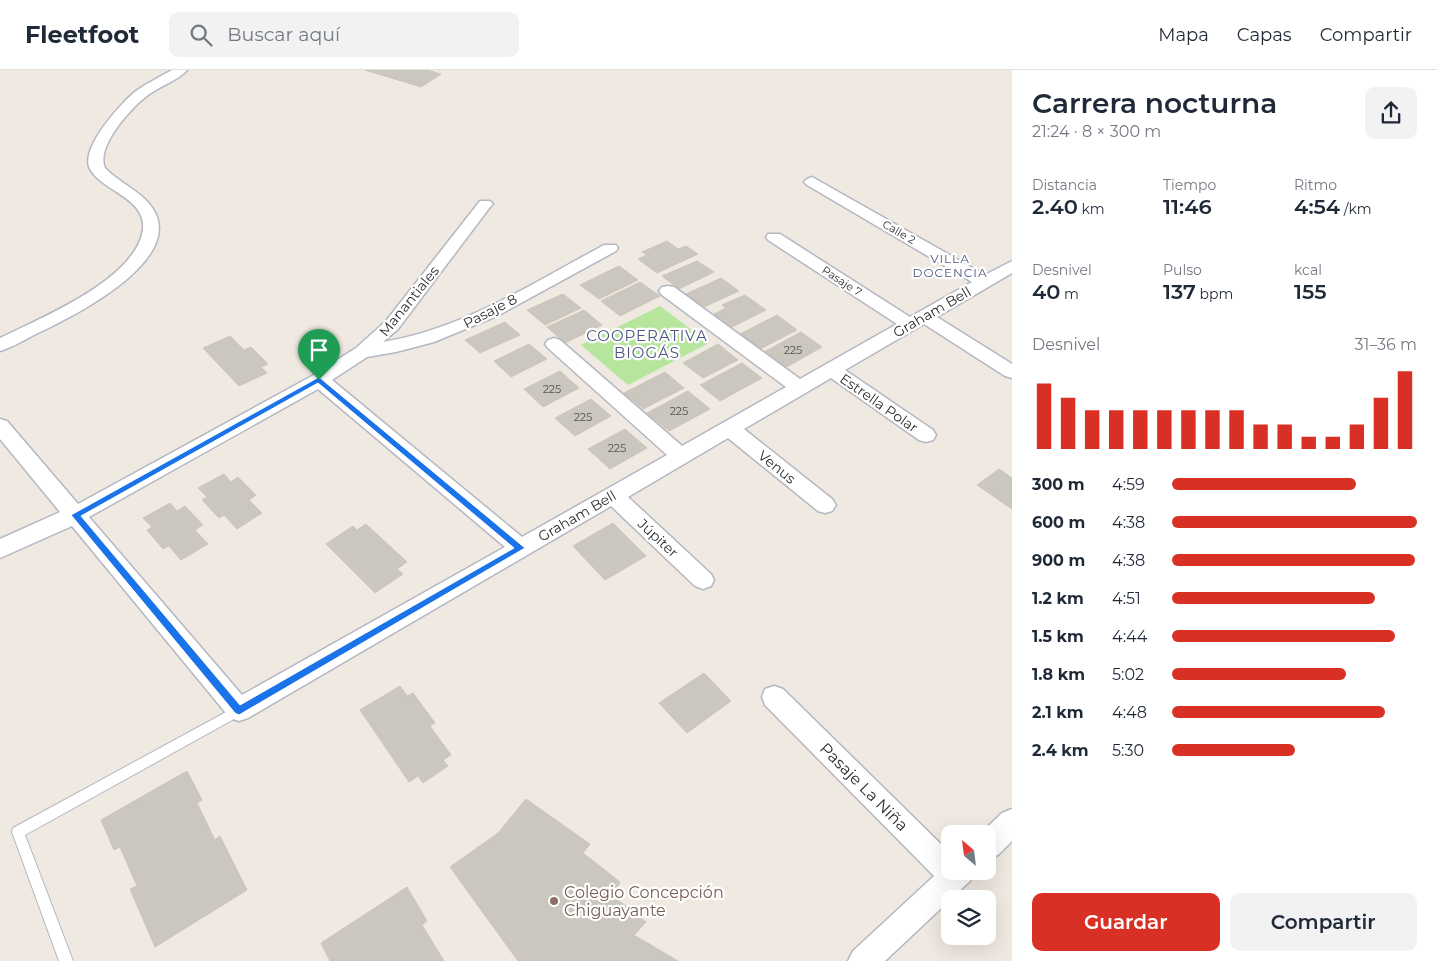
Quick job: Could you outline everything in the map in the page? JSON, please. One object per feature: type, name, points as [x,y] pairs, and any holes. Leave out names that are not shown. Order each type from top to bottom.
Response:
[{"type":"street","points":[[0,345],[56,318],[110,285],[133,267],[148,240],[151,228],[148,214],[138,201],[100,172],[94,162],[96,152],[116,122],[137,98],[181,70]]},
{"type":"street","name":"Calle 2","points":[[812,182],[985,282]]},
{"type":"street","name":"Manantiales","points":[[0,549],[75,515],[319,380],[362,352],[392,325],[485,204]]},
{"type":"street","name":"Pasaje 7","points":[[774,237],[918,321],[1012,372]]},
{"type":"street","name":"Pasaje 8","points":[[362,352],[412,343],[452,330],[610,248]]},
{"type":"street","name":"Graham Bell","points":[[239,710],[1012,266]]},
{"type":"street","points":[[668,291],[800,388]]},
{"type":"street","points":[[554,344],[681,456]]},
{"type":"street","name":"Estrella Polar","points":[[832,370],[926,435]]},
{"type":"street","points":[[319,380],[520,548]]},
{"type":"street","points":[[0,426],[239,710]]},
{"type":"street","name":"Venus","points":[[730,428],[825,505]]},
{"type":"street","name":"Júpiter","points":[[613,495],[703,580]]},
{"type":"street","name":"Pasaje La Niña","points":[[774,697],[941,859]]},
{"type":"street","points":[[996,837],[1012,822]]},
{"type":"street","points":[[863,961],[951,880]]},
{"type":"lane","points":[[66,961],[18,832],[239,710]]},
{"type":"green space","points":[[660,306],[709,343],[628,385],[581,345]]},
{"type":"building","points":[[365,70],[427,70],[441,74],[421,87]]},
{"type":"building","points":[[667,241],[678,249],[686,246],[698,254],[657,273],[638,259],[647,255],[642,252]]},
{"type":"building","points":[[697,261],[714,272],[679,289],[662,276]]},
{"type":"building","points":[[619,266],[638,280],[599,299],[580,285]]},
{"type":"building","points":[[721,278],[739,291],[704,307],[686,294]]},
{"type":"building","points":[[640,282],[660,296],[620,316],[601,301]]},
{"type":"building","points":[[563,294],[581,308],[545,325],[527,310]]},
{"type":"building","points":[[745,295],[766,310],[732,327],[714,314],[726,308],[722,305]]},
{"type":"building","points":[[584,310],[602,325],[565,343],[547,327]]},
{"type":"building","points":[[777,315],[797,330],[760,349],[740,334]]},
{"type":"building","points":[[505,322],[520,335],[480,353],[465,340]]},
{"type":"building","points":[[801,332],[822,347],[785,368],[764,352]]},
{"type":"building","points":[[230,336],[244,350],[251,347],[268,364],[261,367],[267,373],[239,386],[203,348]]},
{"type":"building","points":[[529,344],[547,359],[511,377],[494,361]]},
{"type":"building","points":[[718,344],[738,360],[703,378],[683,363]]},
{"type":"building","points":[[742,363],[762,378],[720,401],[700,385]]},
{"type":"building","points":[[560,371],[579,388],[543,407],[524,389]]},
{"type":"building","points":[[665,372],[684,388],[643,409],[624,393]]},
{"type":"building","points":[[688,391],[710,409],[669,431],[647,413]]},
{"type":"building","points":[[591,399],[611,416],[575,436],[555,418]]},
{"type":"building","points":[[625,429],[647,448],[610,469],[588,449]]},
{"type":"building","points":[[999,469],[1012,478],[1012,509],[977,485]]},
{"type":"building","points":[[224,474],[231,482],[238,477],[256,495],[249,500],[262,513],[237,529],[224,515],[219,518],[202,500],[207,497],[198,488]]},
{"type":"building","points":[[170,503],[177,511],[185,506],[203,525],[195,530],[208,544],[181,560],[169,546],[163,549],[147,530],[152,527],[143,518]]},
{"type":"building","points":[[613,523],[646,556],[605,580],[573,546]]},
{"type":"building","points":[[366,524],[407,562],[397,569],[403,574],[375,593],[326,544],[353,526],[357,530]]},
{"type":"building","points":[[704,673],[731,701],[687,733],[659,703]]},
{"type":"building","points":[[400,686],[407,696],[413,693],[435,723],[430,726],[451,755],[443,760],[448,766],[423,783],[418,776],[409,782],[360,710]]},
{"type":"building","points":[[187,771],[202,800],[197,803],[215,840],[220,836],[247,890],[155,947],[130,889],[137,886],[120,847],[114,850],[101,820]]},
{"type":"building","points":[[526,799],[590,844],[583,853],[620,882],[613,896],[646,922],[634,935],[678,961],[518,961],[450,867],[498,833]]},
{"type":"building","points":[[407,887],[427,921],[422,925],[444,961],[330,961],[321,943]]},
{"type":"place","name":"Colegio Concepción Chiguayante","points":[[554,901]]},
{"type":"district","name":"VILLA DOCENCIA","points":[[950,265]]},
{"type":"district","name":"COOPERATIVA BIOGÁS","points":[[647,344]]},
{"type":"route","points":[[319,380],[520,548],[239,710],[75,515],[319,380]]}]
